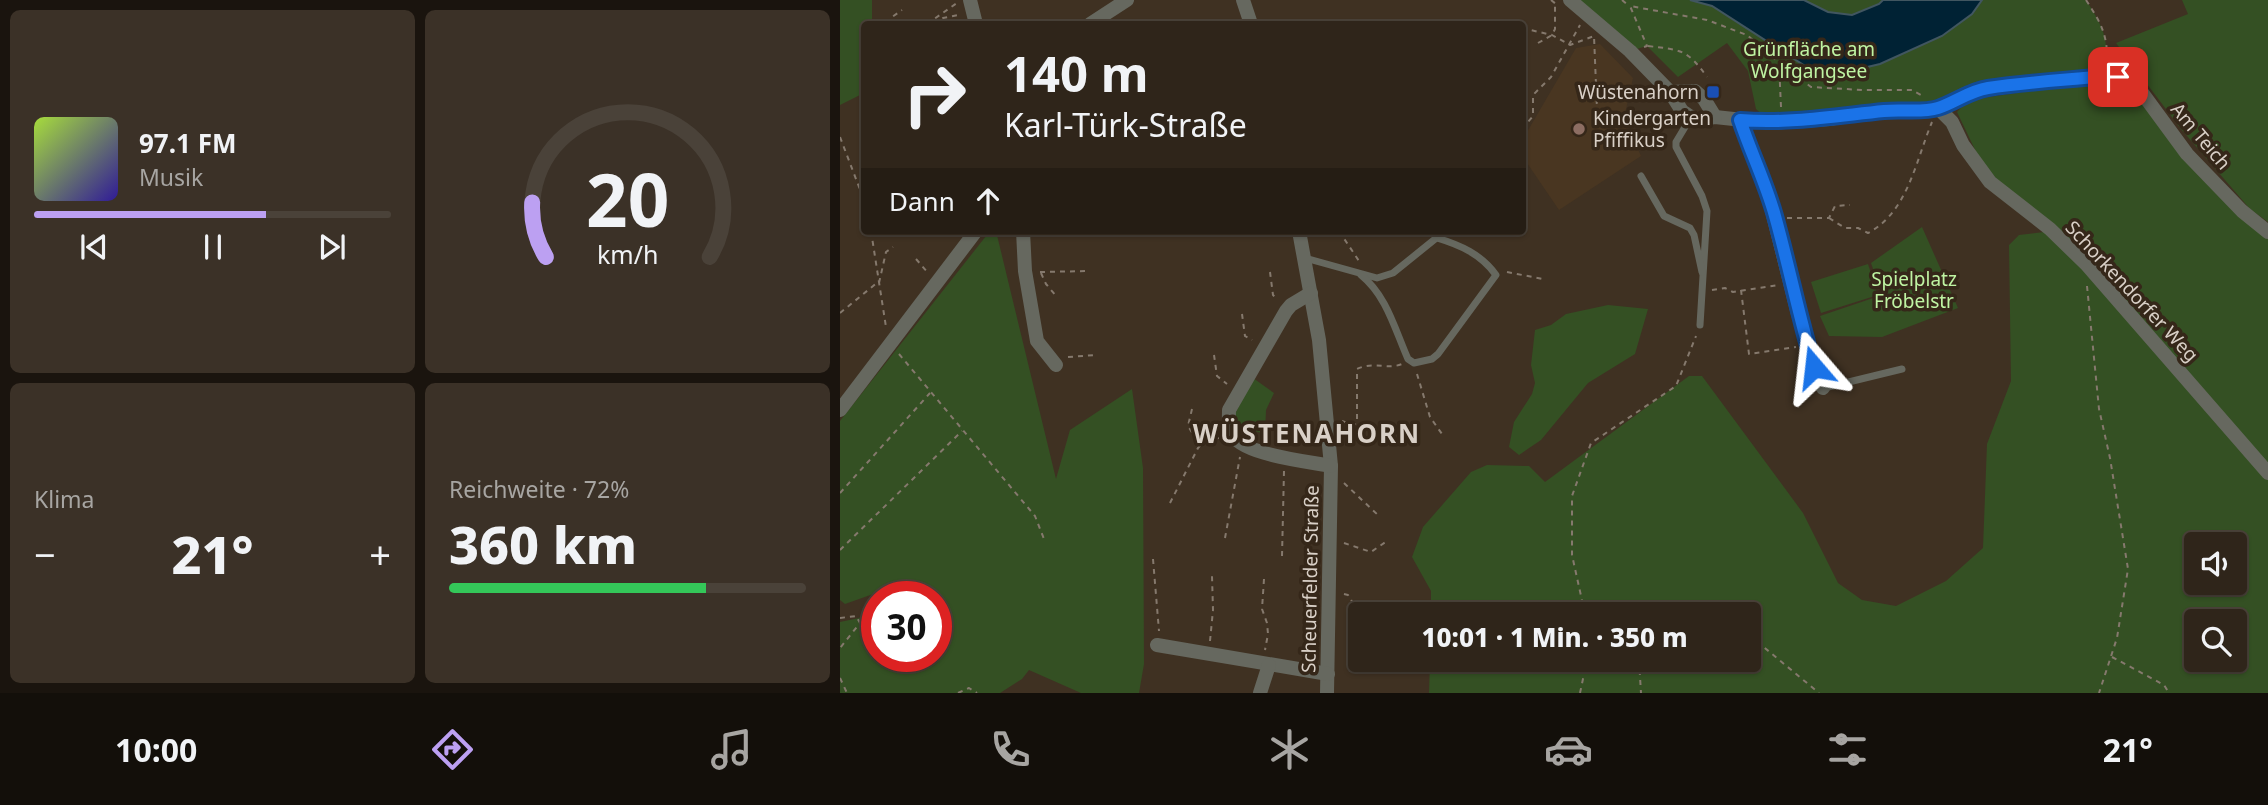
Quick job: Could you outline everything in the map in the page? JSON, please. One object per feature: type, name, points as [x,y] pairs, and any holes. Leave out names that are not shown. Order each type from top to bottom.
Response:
[{"type":"street","points":[[1095,21],[1127,0]]},
{"type":"street","points":[[1243,0],[1250,21]]},
{"type":"street","points":[[1570,0],[1630,51],[1670,92],[1682,111],[1701,120],[1715,117],[1771,123],[1829,119],[1886,110],[1938,108]]},
{"type":"street","name":"Am Teich","points":[[1938,108],[1965,94],[1985,88],[2106,76],[2131,83],[2140,90],[2187,154],[2242,211],[2268,232]]},
{"type":"street","points":[[1670,92],[1695,91],[1704,99],[1715,117]]},
{"type":"street","name":"Schorkendorfer Weg","points":[[1938,108],[1952,122],[1963,145],[1990,182],[2050,229],[2085,264],[2268,473]]},
{"type":"street","points":[[1740,120],[1776,218],[1808,346],[1823,388]]},
{"type":"street","points":[[840,410],[893,347],[936,282],[973,235]]},
{"type":"street","points":[[1023,235],[1025,271],[1037,341],[1056,365]]},
{"type":"street","name":"Scheuerfelder Straße","points":[[1300,235],[1319,340],[1331,469],[1327,693]]},
{"type":"street","points":[[1243,446],[1236,440],[1230,428],[1229,410],[1286,311],[1311,293]]},
{"type":"street","name":"Scheuerfelder Straße","points":[[1243,446],[1331,469]]},
{"type":"street","points":[[1157,645],[1328,674]]},
{"type":"street","points":[[1260,693],[1266,664]]},
{"type":"lane","points":[[1691,117],[1676,142],[1676,147],[1707,211],[1700,325]]},
{"type":"lane","points":[[1642,176],[1664,216],[1686,224],[1694,235],[1704,283]]},
{"type":"lane","points":[[1304,258],[1377,278],[1392,273],[1440,235]]},
{"type":"lane","points":[[1361,275],[1383,299],[1411,361],[1432,359],[1496,275],[1489,265],[1463,246],[1437,238]]},
{"type":"lane","points":[[1823,388],[1902,369]]},
{"type":"path","points":[[1622,0],[1630,6],[1707,20],[1747,35],[1811,87],[1912,90],[1933,101],[1938,108],[1909,185],[1878,228],[1868,233],[1858,228],[1845,228],[1829,218],[1776,218]]},
{"type":"path","points":[[2086,0],[2102,25],[2108,45],[2106,76]]},
{"type":"path","points":[[1538,43],[1552,35],[1555,29],[1555,4]]},
{"type":"path","points":[[1630,6],[1647,46]]},
{"type":"path","points":[[895,21],[892,17],[902,10]]},
{"type":"path","points":[[936,21],[969,10]]},
{"type":"path","points":[[938,21],[969,10]]},
{"type":"path","points":[[1526,124],[1533,116],[1533,95],[1551,77],[1580,24]]},
{"type":"path","points":[[1526,29],[1552,35],[1570,45],[1594,36],[1597,110]]},
{"type":"path","points":[[1630,51],[1647,46],[1675,49],[1687,54],[1707,76]]},
{"type":"path","points":[[1771,123],[1782,106],[1779,63]]},
{"type":"path","points":[[840,137],[861,192]]},
{"type":"path","points":[[1829,218],[1835,206],[1850,205]]},
{"type":"path","points":[[872,235],[887,333],[893,347],[1035,516],[1044,539]]},
{"type":"path","points":[[1342,235],[1361,265],[1361,275]]},
{"type":"path","points":[[840,313],[879,283],[886,252],[893,247]]},
{"type":"path","points":[[916,259],[936,282]]},
{"type":"path","points":[[2085,264],[2099,409],[2117,494],[2128,569],[2117,638],[2099,693]]},
{"type":"path","points":[[1025,271],[1090,271]]},
{"type":"path","points":[[1041,272],[1046,284],[1057,297]]},
{"type":"path","points":[[1270,272],[1273,295],[1286,311]]},
{"type":"path","points":[[1496,275],[1503,272],[1543,279]]},
{"type":"path","points":[[1704,283],[1709,290],[1725,288],[1733,292],[1791,283]]},
{"type":"path","points":[[1741,290],[1749,354],[1808,346]]},
{"type":"path","points":[[1242,314],[1245,336],[1265,348]]},
{"type":"path","points":[[1582,602],[1572,555],[1572,496],[1591,443],[1676,386],[1700,325]]},
{"type":"path","points":[[1056,365],[1069,357],[1095,355]]},
{"type":"path","points":[[1214,355],[1217,376],[1239,394]]},
{"type":"path","points":[[1327,420],[1356,424],[1357,369],[1372,364],[1396,367],[1411,361],[1430,416],[1442,434]]},
{"type":"path","points":[[840,493],[931,392]]},
{"type":"path","points":[[1192,410],[1188,429],[1195,437],[1217,439],[1230,428]]},
{"type":"path","points":[[840,550],[963,430]]},
{"type":"path","points":[[1170,503],[1198,448],[1206,440]]},
{"type":"path","points":[[1225,538],[1243,446]]},
{"type":"path","points":[[1282,555],[1284,456]]},
{"type":"path","points":[[1331,469],[1379,516]]},
{"type":"path","points":[[1330,538],[1371,552],[1387,541]]},
{"type":"path","points":[[1153,559],[1159,633],[1157,645]]},
{"type":"path","points":[[1208,654],[1212,629],[1212,576]]},
{"type":"path","points":[[1264,579],[1262,609],[1268,634],[1266,664]]},
{"type":"path","points":[[1329,591],[1348,595],[1352,602]]},
{"type":"path","points":[[840,618],[856,616],[860,623],[840,648]]},
{"type":"path","points":[[1761,645],[1819,693]]},
{"type":"path","points":[[2111,656],[2164,685],[2169,693]]},
{"type":"path","points":[[1580,693],[1584,672]]},
{"type":"path","points":[[1640,672],[1641,693]]},
{"type":"path","points":[[840,678],[847,693]]},
{"type":"path","points":[[958,693],[969,688],[977,693]]},
{"type":"shaded area","name":"Kindergarten Pfiffikus","points":[[1600,44],[1633,78],[1624,118],[1641,156],[1559,210],[1526,161],[1526,134],[1576,48]]},
{"type":"green space","points":[[840,0],[872,0],[872,21],[861,21],[861,94],[840,105]]},
{"type":"green space","name":"Grünfläche am Wolfgangsee","points":[[1570,0],[2086,0],[2104,36],[2107,53],[2106,76],[1985,88],[1938,108],[1771,123],[1756,109],[1748,71],[1727,43],[1678,77],[1647,46],[1630,51]]},
{"type":"green space","points":[[2182,0],[2268,0],[2268,222],[2250,209],[2181,129],[2116,43],[2188,14]]},
{"type":"green space","points":[[2099,81],[2129,88],[2240,215],[2268,239],[2268,465],[2002,186],[1979,158],[1957,112],[1968,100]]},
{"type":"green space","name":"Spielplatz Fröbelstr","points":[[1922,227],[1958,308],[1882,337],[1829,336],[1820,316],[1882,295],[1871,263]]},
{"type":"green space","points":[[2044,232],[2082,264],[2268,473],[2268,693],[1429,693],[1430,672],[1761,672],[1761,602],[1431,602],[1431,591],[1412,557],[1423,527],[1471,472],[1487,465],[1529,466],[1545,482],[1689,376],[1702,376],[1803,513],[1838,583],[1862,600],[1896,606],[1946,581],[1983,548],[1987,444],[2011,381],[2009,245],[2019,235]]},
{"type":"green space","points":[[987,235],[997,235],[1056,479],[1070,430],[1132,389],[1143,468],[1144,664],[1139,693],[1081,693],[1029,670],[1022,679],[1000,693],[840,693],[840,622],[861,616],[861,672],[952,672],[952,581],[861,581],[861,598],[845,604],[840,600],[840,421]]},
{"type":"green space","points":[[1868,264],[1878,295],[1821,313],[1811,282]]},
{"type":"green space","points":[[1608,305],[1648,309],[1635,354],[1588,383],[1541,440],[1519,455],[1509,447],[1514,422],[1532,394],[1535,383],[1531,365],[1535,330],[1551,325],[1566,314]]},
{"type":"green space","points":[[1253,378],[1274,393],[1266,410],[1265,434],[1238,426],[1234,416]]},
{"type":"water","points":[[1690,0],[1804,0],[1828,12],[1852,15],[1883,0],[1982,0],[1972,14],[1942,36],[1880,64],[1842,73],[1816,73],[1712,6]]},
{"type":"place","name":"Wüstenahorn","points":[[1713,92]]},
{"type":"place","name":"Kindergarten Pfiffikus","points":[[1579,129]]},
{"type":"district","name":"WÜSTENAHORN","points":[[1307,434]]},
{"type":"route","points":[[1814,367],[1798,314],[1776,218],[1740,120],[1771,123],[1810,121],[1886,110],[1938,108],[1965,94],[1985,88],[2118,77]]}]
